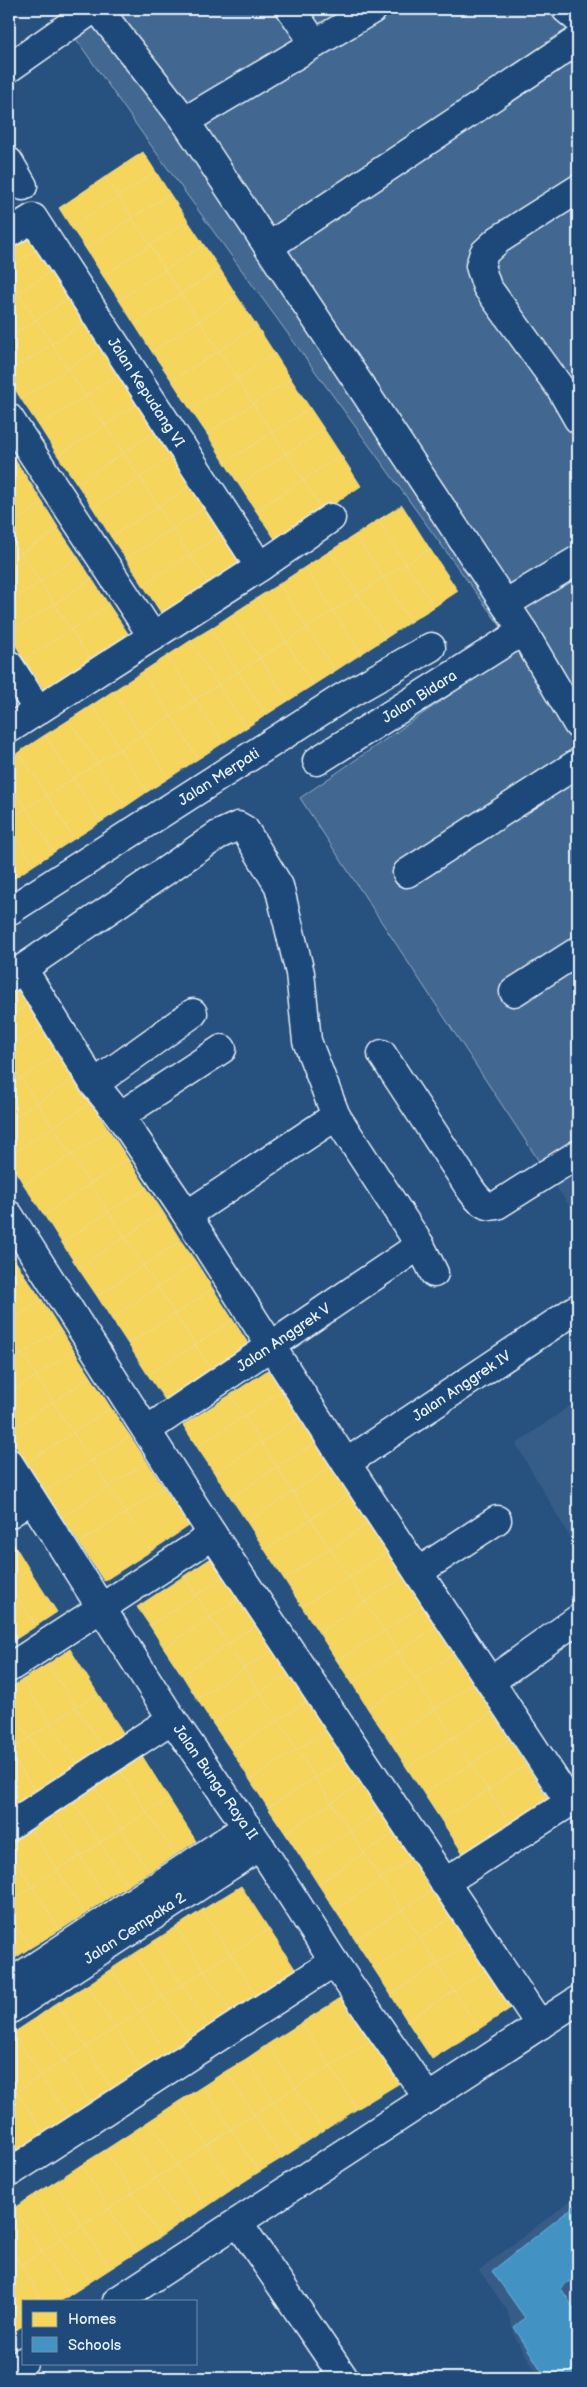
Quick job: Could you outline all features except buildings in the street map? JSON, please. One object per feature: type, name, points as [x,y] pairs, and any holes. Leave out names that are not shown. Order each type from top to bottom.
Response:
[{"type":"street","points":[[9,68],[93,9]]},
{"type":"street","points":[[98,9],[186,121],[523,631],[578,725]]},
{"type":"street","points":[[291,9],[315,44]]},
{"type":"street","points":[[186,121],[373,9]]},
{"type":"street","points":[[566,9],[578,19]]},
{"type":"street","points":[[268,247],[578,40]]},
{"type":"street","points":[[9,162],[24,186]]},
{"type":"street","points":[[578,189],[498,240],[484,253],[480,266],[486,287],[569,383],[578,419]]},
{"type":"street","name":"Jalan Kepudang VI","points":[[9,233],[33,218],[260,567]]},
{"type":"street","points":[[9,418],[153,637]]},
{"type":"street","points":[[9,665],[18,718],[153,637],[331,518]]},
{"type":"street","points":[[505,604],[578,560]]},
{"type":"street","name":"Jalan Bidara","points":[[317,761],[523,631]]},
{"type":"street","name":"Jalan Merpati","points":[[9,911],[340,699],[431,647]]},
{"type":"street","points":[[407,873],[578,763]]},
{"type":"street","points":[[434,1273],[420,1246],[336,1116],[307,1041],[300,973],[278,886],[245,830],[238,826],[218,835],[16,974],[94,1084],[120,1116],[187,1215],[271,1348],[418,1572],[574,1800],[444,1882]]},
{"type":"street","points":[[514,992],[578,951]]},
{"type":"street","points":[[94,1084],[193,1013]]},
{"type":"street","points":[[120,1116],[222,1049]]},
{"type":"street","points":[[382,1054],[478,1200],[486,1205],[497,1205],[578,1154]]},
{"type":"street","points":[[187,1215],[336,1116]]},
{"type":"street","points":[[9,1215],[213,1534],[540,2025]]},
{"type":"street","name":"Jalan Anggrek V","points":[[146,1430],[271,1348],[420,1246]]},
{"type":"street","name":"Jalan Anggrek IV","points":[[346,1463],[578,1308]]},
{"type":"street","name":"Jalan Bunga Raya II","points":[[9,1463],[172,1719],[254,1837],[334,1962],[428,2098]]},
{"type":"street","points":[[9,1514],[31,1499]]},
{"type":"street","points":[[418,1572],[497,1520]]},
{"type":"street","points":[[9,1668],[213,1534]]},
{"type":"street","points":[[491,1680],[578,1619]]},
{"type":"street","points":[[9,1826],[172,1719]]},
{"type":"street","name":"Jalan Cempaka 2","points":[[9,1984],[254,1837]]},
{"type":"street","name":"Jalan Cempaka 2","points":[[9,2010],[254,1837]]},
{"type":"street","points":[[9,2173],[334,1962]]},
{"type":"street","points":[[119,2300],[578,2000]]},
{"type":"street","points":[[238,2222],[341,2377]]},
{"type":"street","points":[[9,2371],[22,2363]]},
{"type":"shaded area","points":[[55,9],[578,9],[578,1168],[554,1184],[300,798],[517,649],[142,133]]},
{"type":"shaded area","points":[[578,1168],[578,1218],[554,1184]]},
{"type":"shaded area","points":[[578,1400],[578,1551],[516,1444]]},
{"type":"shaded area","points":[[578,2195],[578,2378],[540,2378],[516,2339],[507,2310],[479,2270]]}]
